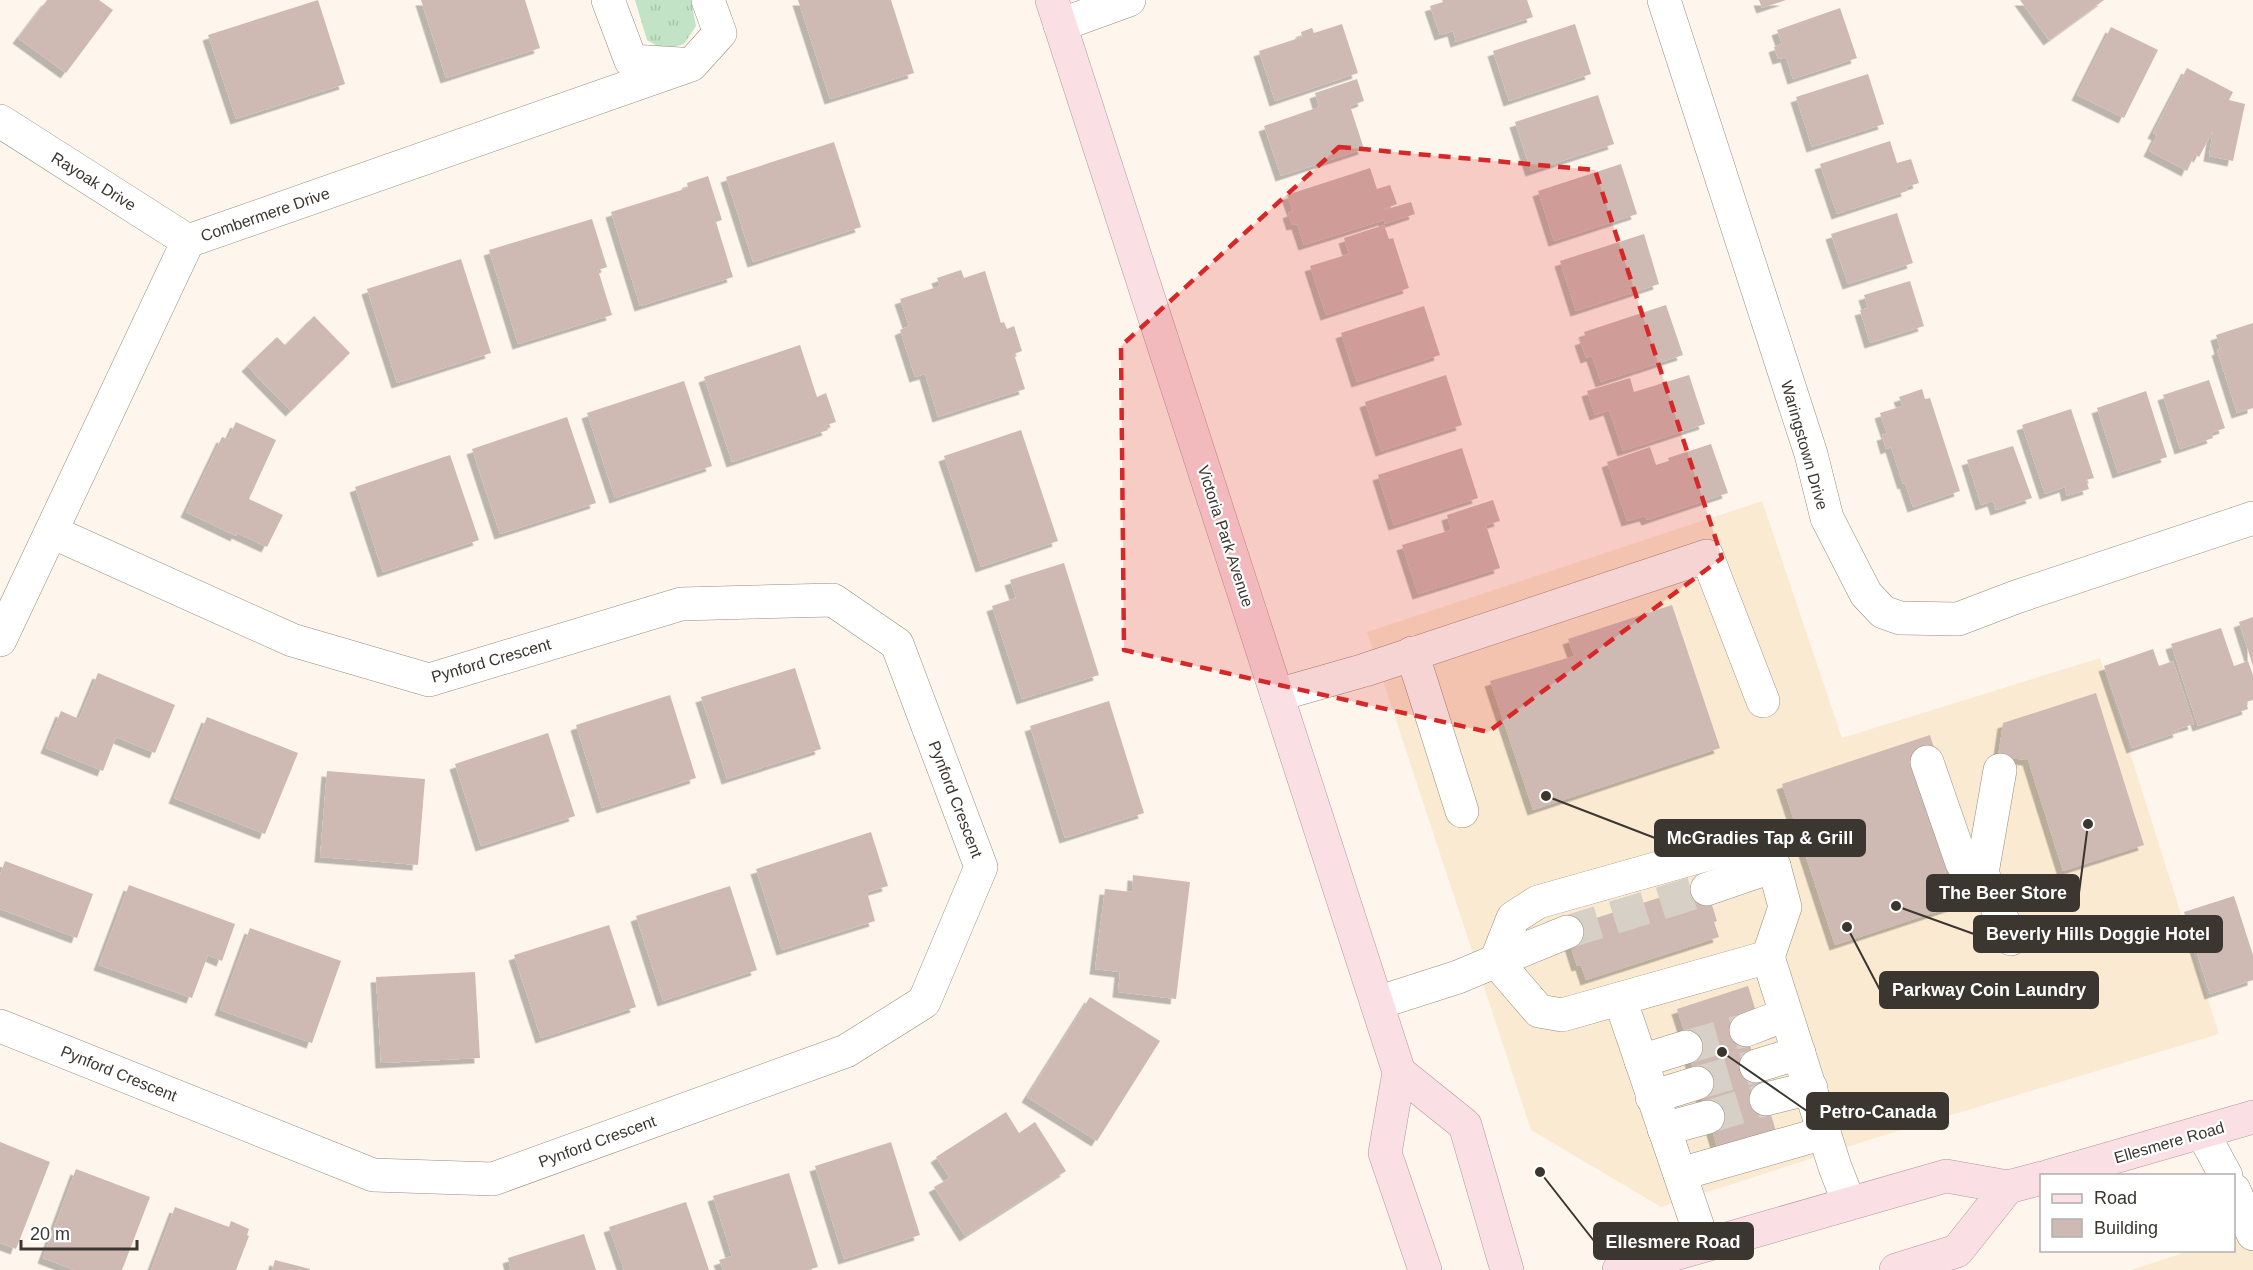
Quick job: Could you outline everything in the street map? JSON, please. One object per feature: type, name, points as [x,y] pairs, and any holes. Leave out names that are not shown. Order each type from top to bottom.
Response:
[{"type":"main road","name":"Victoria Park Avenue","points":[[1056,13],[1399,1072],[1384,1153],[1425,1270]]},
{"type":"main road","points":[[1399,1072],[1465,1125],[1507,1270]]},
{"type":"main road","name":"Ellesmere Road","points":[[2056,1174],[2253,1117]]},
{"type":"main road","points":[[1619,1270],[1946,1176],[2008,1187],[2040,1179]]},
{"type":"main road","points":[[1896,1270],[1957,1251],[2008,1187]]},
{"type":"street","points":[[608,0],[631,61],[691,65]]},
{"type":"street","name":"Combermere Drive","points":[[0,640],[188,241],[691,65],[720,33],[708,0]]},
{"type":"street","points":[[1056,13],[1129,0]]},
{"type":"street","name":"Waringstown Drive","points":[[1664,0],[1811,454],[1827,518],[1866,594],[1882,612],[1900,618],[1958,619],[2016,597],[2253,518]]},
{"type":"street","name":"Rayoak Drive","points":[[0,121],[188,241]]},
{"type":"street","name":"Pynford Crescent","points":[[0,1026],[373,1175],[493,1179],[846,1052],[924,1002],[981,867],[897,644],[833,600],[681,604],[429,680],[292,640],[52,532]]},
{"type":"street","points":[[1277,695],[1365,670],[1707,556],[1762,701]]},
{"type":"street","points":[[1412,654],[1462,811]]},
{"type":"street","points":[[1927,762],[1962,863],[1982,873]]},
{"type":"street","points":[[2000,770],[1982,873],[2011,939]]},
{"type":"street","points":[[1496,961],[1513,918],[1538,902],[1740,845],[1774,866],[1785,907],[1768,957],[1785,1015],[1849,1203]]},
{"type":"street","points":[[1707,889],[1774,866]]},
{"type":"street","points":[[1377,1003],[1458,977],[1567,932]]},
{"type":"street","points":[[1496,961],[1539,1011],[1562,1015],[1768,957]]},
{"type":"street","points":[[1620,999],[1704,1245]]},
{"type":"street","points":[[1746,1030],[1785,1015]]},
{"type":"street","points":[[1641,1061],[1686,1047]]},
{"type":"street","points":[[1756,1066],[1798,1053]]},
{"type":"street","points":[[1652,1097],[1697,1083]]},
{"type":"street","points":[[1766,1099],[1811,1088]]},
{"type":"street","points":[[1664,1129],[1707,1117]]},
{"type":"street","points":[[1680,1174],[1824,1132]]},
{"type":"street","points":[[2202,1132],[2225,1174]]},
{"type":"street","points":[[2235,1192],[2253,1234]]},
{"type":"highlighted area","points":[[1339,147],[1595,170],[1722,558],[1488,732],[1124,650],[1121,346]]},
{"type":"shaded area","points":[[1762,501],[1842,738],[2100,658],[2219,1034],[1875,1138],[1661,1207],[1531,1130],[1367,632]]},
{"type":"shaded area","points":[[2253,1229],[2253,1270],[2131,1270],[2186,1252],[2235,1252],[2235,1236]]},
{"type":"green space","points":[[635,0],[691,0],[696,26],[684,44],[664,50],[647,40]]},
{"type":"building","points":[[47,0],[99,0],[113,10],[66,73],[18,38]]},
{"type":"building","points":[[318,0],[345,84],[236,119],[208,35]]},
{"type":"building","points":[[421,0],[525,0],[540,48],[446,78]]},
{"type":"building","points":[[798,0],[891,0],[914,73],[830,99]]},
{"type":"building","points":[[1442,0],[1527,0],[1533,17],[1456,42],[1453,31],[1440,35],[1430,6],[1443,2]]},
{"type":"building","points":[[1759,0],[1786,0],[1762,8]]},
{"type":"building","points":[[2020,0],[2104,0],[2049,40]]},
{"type":"building","points":[[1840,8],[1857,58],[1793,79],[1786,57],[1778,59],[1774,47],[1782,44],[1777,30]]},
{"type":"building","points":[[1342,24],[1358,73],[1275,101],[1259,51],[1302,37],[1301,32],[1312,28],[1314,33]]},
{"type":"building","points":[[1575,24],[1591,74],[1509,101],[1493,51]]},
{"type":"building","points":[[2111,27],[2158,50],[2124,118],[2077,95]]},
{"type":"building","points":[[2187,68],[2233,92],[2229,100],[2245,104],[2233,161],[2209,156],[2213,131],[2199,157],[2195,154],[2187,171],[2149,151],[2157,135],[2153,133]]},
{"type":"building","points":[[1868,74],[1884,124],[1812,147],[1796,97]]},
{"type":"building","points":[[1357,79],[1364,101],[1350,106],[1364,149],[1281,176],[1264,126],[1319,107],[1315,93]]},
{"type":"building","points":[[1598,95],[1614,144],[1531,171],[1515,122]]},
{"type":"building","points":[[1890,141],[1897,163],[1911,159],[1919,183],[1906,187],[1907,191],[1837,214],[1820,164]]},
{"type":"building","points":[[834,142],[861,227],[753,262],[726,177]]},
{"type":"building","points":[[1621,164],[1637,214],[1554,241],[1538,191]]},
{"type":"building","points":[[1370,168],[1377,189],[1390,185],[1397,204],[1384,210],[1411,202],[1415,214],[1385,224],[1384,220],[1304,245],[1297,224],[1292,225],[1288,213],[1293,211],[1287,195]]},
{"type":"building","points":[[708,176],[722,220],[716,222],[733,277],[640,306],[611,212],[688,188],[687,183]]},
{"type":"building","points":[[1897,213],[1913,263],[1848,284],[1831,234]]},
{"type":"building","points":[[592,219],[607,267],[598,270],[612,315],[518,344],[489,250]]},
{"type":"building","points":[[1384,225],[1389,239],[1393,238],[1409,288],[1326,315],[1310,266],[1349,254],[1344,238]]},
{"type":"building","points":[[1644,234],[1659,284],[1576,311],[1560,261]]},
{"type":"building","points":[[461,259],[491,353],[397,383],[367,289]]},
{"type":"building","points":[[961,270],[964,278],[985,271],[1001,323],[1004,322],[1007,329],[1014,326],[1022,351],[1014,354],[1025,389],[938,417],[925,374],[915,377],[900,330],[909,326],[900,299],[940,286],[937,278]]},
{"type":"building","points":[[1910,281],[1924,326],[1870,343],[1860,310],[1868,308],[1864,295]]},
{"type":"building","points":[[1666,305],[1683,355],[1601,382],[1592,356],[1586,358],[1580,340],[1586,338],[1584,332]]},
{"type":"building","points":[[1424,306],[1440,355],[1357,382],[1341,333]]},
{"type":"building","points":[[314,316],[350,353],[291,411],[247,366],[277,337],[285,345]]},
{"type":"building","points":[[2253,323],[2253,408],[2237,413],[2217,350],[2220,349],[2216,335]]},
{"type":"building","points":[[800,345],[817,397],[826,393],[836,422],[826,425],[828,430],[732,462],[704,377]]},
{"type":"building","points":[[1446,375],[1462,425],[1381,451],[1365,402]]},
{"type":"building","points":[[1689,375],[1705,424],[1623,451],[1609,410],[1595,415],[1587,391],[1630,378],[1634,392]]},
{"type":"building","points":[[2209,380],[2225,428],[2211,433],[2213,438],[2180,449],[2163,395]]},
{"type":"building","points":[[684,381],[712,466],[615,498],[587,413]]},
{"type":"building","points":[[1922,389],[1925,399],[1930,398],[1960,491],[1913,507],[1891,447],[1886,449],[1882,435],[1887,434],[1880,413],[1903,406],[1899,397]]},
{"type":"building","points":[[2146,391],[2167,457],[2118,473],[2097,408]]},
{"type":"building","points":[[2071,409],[2094,478],[2086,480],[2089,489],[2067,496],[2065,487],[2045,494],[2022,425]]},
{"type":"building","points":[[567,417],[596,503],[500,534],[472,449]]},
{"type":"building","points":[[236,422],[276,440],[249,499],[283,515],[267,547],[237,533],[236,536],[186,512],[222,437],[228,439]]},
{"type":"building","points":[[1021,430],[1058,541],[981,567],[944,456]]},
{"type":"building","points":[[1711,444],[1728,493],[1647,520],[1645,516],[1627,521],[1607,462],[1650,447],[1656,465],[1669,461],[1668,458]]},
{"type":"building","points":[[2013,446],[2032,498],[1996,510],[1993,501],[1981,505],[1967,460]]},
{"type":"building","points":[[1462,448],[1478,498],[1394,525],[1378,475]]},
{"type":"building","points":[[450,455],[479,540],[383,572],[355,487]]},
{"type":"building","points":[[1493,500],[1500,521],[1486,525],[1500,568],[1418,594],[1402,545],[1451,530],[1447,515]]},
{"type":"building","points":[[1064,563],[1099,675],[1022,699],[992,606],[1016,598],[1010,580]]},
{"type":"building","points":[[1672,605],[1720,748],[1533,810],[1490,681],[1574,656],[1568,639]]},
{"type":"building","points":[[2253,617],[2253,666],[2239,622]]},
{"type":"building","points":[[2221,628],[2234,666],[2248,661],[2253,675],[2253,700],[2246,702],[2248,709],[2198,726],[2171,644]]},
{"type":"building","points":[[2153,649],[2159,666],[2173,661],[2194,724],[2178,729],[2179,732],[2132,748],[2104,666]]},
{"type":"building","points":[[795,668],[821,749],[727,779],[701,697]]},
{"type":"building","points":[[98,673],[175,705],[155,753],[116,737],[103,771],[46,748],[61,711],[79,719]]},
{"type":"building","points":[[2096,693],[2144,845],[2063,871],[2028,760],[1998,757],[2003,723]]},
{"type":"building","points":[[670,695],[696,778],[602,808],[576,725]]},
{"type":"building","points":[[1109,701],[1144,813],[1065,838],[1030,726]]},
{"type":"building","points":[[207,717],[298,753],[265,834],[174,798]]},
{"type":"building","points":[[548,733],[575,816],[481,846],[455,764]]},
{"type":"building","points":[[1930,735],[1935,751],[1918,756],[1966,902],[1835,945],[1782,784]]},
{"type":"building","points":[[327,771],[425,779],[418,865],[320,857]]},
{"type":"building","points":[[871,832],[888,886],[867,892],[875,921],[782,950],[756,869]]},
{"type":"building","points":[[5,861],[93,894],[77,938],[0,909],[0,875]]},
{"type":"building","points":[[1133,875],[1190,882],[1176,999],[1118,992],[1120,972],[1095,969],[1105,889],[1132,892]]},
{"type":"building","points":[[1705,883],[1717,921],[1714,922],[1719,937],[1586,980],[1581,965],[1577,966],[1565,928]]},
{"type":"building","points":[[129,885],[235,924],[222,961],[208,955],[192,998],[99,965]]},
{"type":"building","points":[[730,886],[757,970],[663,1001],[636,916]]},
{"type":"building","points":[[2234,896],[2253,955],[2253,980],[2210,994],[2184,912]]},
{"type":"building","points":[[609,925],[636,1007],[541,1038],[514,955]]},
{"type":"building","points":[[250,928],[341,961],[312,1043],[220,1010]]},
{"type":"building","points":[[475,972],[480,1058],[381,1063],[376,977]]},
{"type":"building","points":[[1748,986],[1758,1018],[1743,1022],[1778,1138],[1720,1156],[1684,1040],[1687,1040],[1677,1009]]},
{"type":"building","points":[[1090,997],[1160,1041],[1097,1141],[1027,1097]]},
{"type":"building","points":[[1006,1112],[1019,1133],[1035,1122],[1066,1171],[965,1236],[934,1187],[950,1178],[936,1157]]},
{"type":"building","points":[[0,1142],[50,1162],[16,1249],[0,1243]]},
{"type":"building","points":[[891,1142],[920,1235],[844,1259],[815,1166]]},
{"type":"building","points":[[76,1169],[150,1197],[122,1270],[75,1270],[43,1258]]},
{"type":"building","points":[[789,1173],[818,1267],[807,1270],[723,1270],[719,1260],[732,1256],[713,1196]]},
{"type":"building","points":[[686,1202],[709,1270],[624,1270],[609,1227]]},
{"type":"building","points":[[175,1207],[229,1227],[231,1221],[249,1229],[247,1235],[249,1236],[236,1270],[151,1270]]},
{"type":"building","points":[[584,1234],[596,1270],[511,1270],[508,1258]]},
{"type":"building","points":[[275,1260],[310,1269],[310,1270],[272,1270]]},
{"type":"tunnel","points":[[1567,932],[1707,889]]},
{"type":"tunnel","points":[[1686,1047],[1746,1030]]},
{"type":"tunnel","points":[[1697,1083],[1756,1066]]},
{"type":"tunnel","points":[[1708,1117],[1766,1099]]},
{"type":"place","name":"McGradies Tap & Grill","points":[[1546,796]]},
{"type":"place","name":"The Beer Store","points":[[2088,824]]},
{"type":"place","name":"Beverly Hills Doggie Hotel","points":[[1896,906]]},
{"type":"place","name":"Parkway Coin Laundry","points":[[1847,927]]},
{"type":"place","name":"Petro-Canada","points":[[1722,1052]]},
{"type":"place","name":"Ellesmere Road","points":[[1540,1172]]}]
